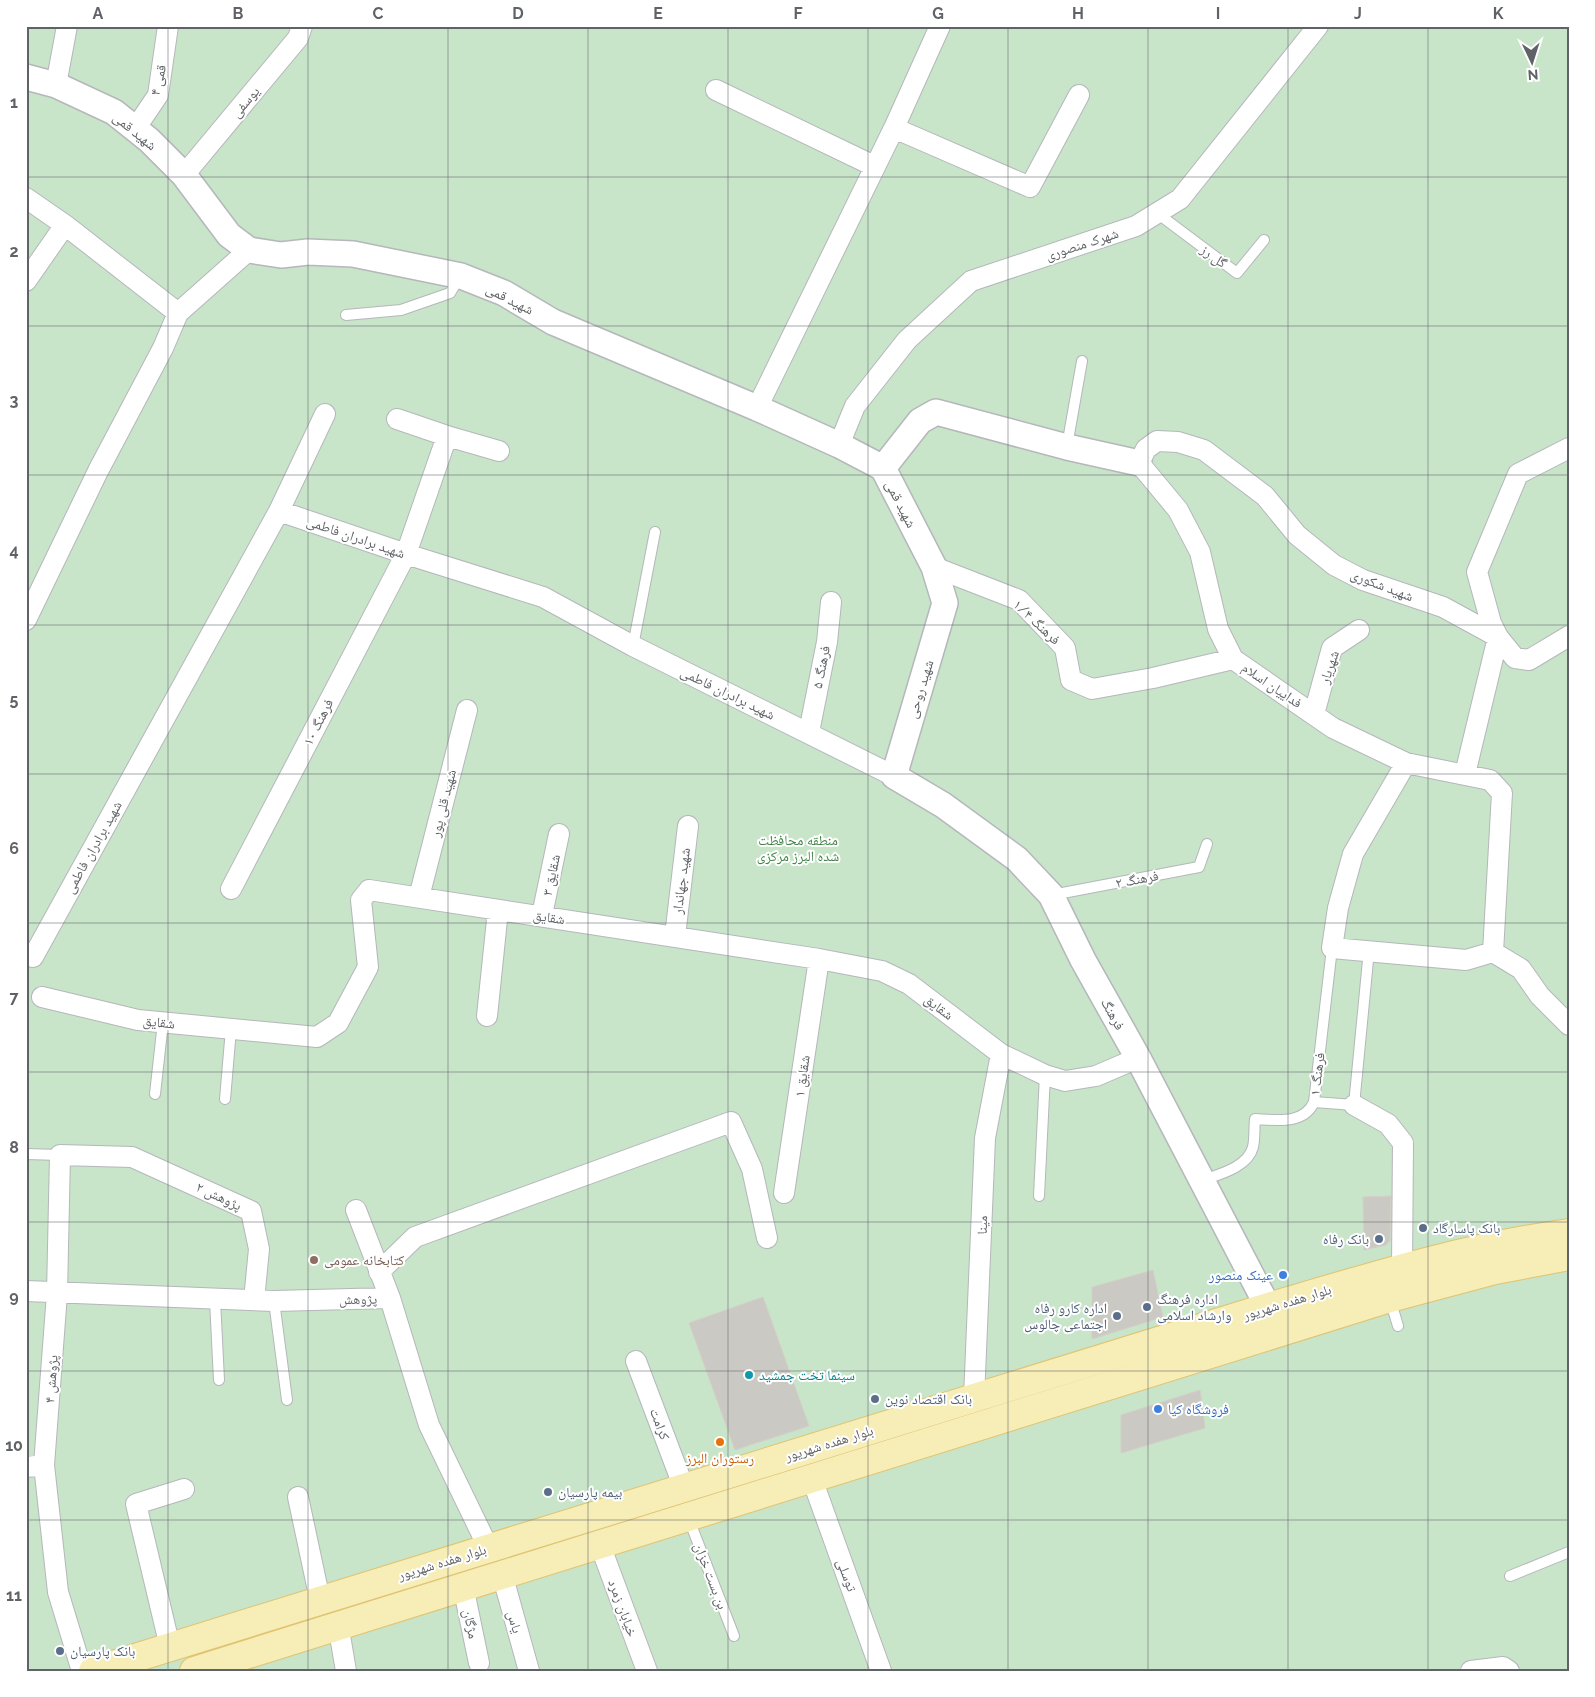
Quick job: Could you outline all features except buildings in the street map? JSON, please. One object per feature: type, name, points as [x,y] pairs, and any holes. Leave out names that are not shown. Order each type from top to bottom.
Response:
[{"type":"main road","name":"بلوار هفده شهریور","points":[[205,1668],[338,1624],[812,1478],[1392,1280],[1526,1239],[1569,1233]]},
{"type":"main road","name":"بلوار هفده شهریور","points":[[93,1671],[488,1547],[1268,1307],[1392,1280],[1495,1270],[1569,1256]]},
{"type":"main road","points":[[205,1668],[206,1637]]},
{"type":"street","points":[[56,85],[67,26]]},
{"type":"street","name":"قمی ۴","points":[[135,129],[158,95],[168,26]]},
{"type":"street","name":"یوسفی","points":[[184,175],[298,38],[302,26]]},
{"type":"street","points":[[757,408],[894,128],[940,26]]},
{"type":"street","name":"شهرک منصوری","points":[[839,445],[855,406],[907,340],[971,280],[1136,226],[1180,199],[1318,26]]},
{"type":"street","name":"شهید قمی","points":[[26,77],[56,85],[114,112],[184,175],[229,235],[249,250],[281,255],[308,252],[353,254],[461,276],[504,293],[553,322],[757,408],[839,445],[883,468],[934,567],[945,602]]},
{"type":"street","points":[[716,90],[874,166]]},
{"type":"street","points":[[894,128],[1030,187],[1079,95]]},
{"type":"street","points":[[26,198],[65,225],[178,313]]},
{"type":"street","points":[[26,282],[65,225]]},
{"type":"street","points":[[26,620],[98,471],[163,348],[178,313],[249,250]]},
{"type":"street","points":[[883,468],[920,421],[936,412],[1067,447],[1139,463]]},
{"type":"street","points":[[280,511],[325,414]]},
{"type":"street","points":[[397,419],[499,451]]},
{"type":"street","name":"فرهنگ ۱۰","points":[[231,889],[406,554],[447,436]]},
{"type":"street","name":"شهید شکوری","points":[[1139,463],[1146,449],[1157,441],[1178,442],[1204,450],[1265,496],[1298,534],[1334,565],[1363,580],[1443,607],[1498,637],[1515,658],[1529,660],[1569,636]]},
{"type":"street","points":[[1465,774],[1498,637],[1491,623],[1477,572],[1518,474],[1569,448]]},
{"type":"street","name":"فداییان اسلام","points":[[1139,463],[1178,510],[1200,552],[1218,630],[1233,658],[1333,728],[1406,763],[1490,780],[1502,793],[1493,952]]},
{"type":"street","name":"شهید برادران فاطمی","points":[[33,957],[280,511],[406,554],[542,596],[632,646],[809,732],[894,776]]},
{"type":"street","name":"فرهنگ ۱/۴","points":[[934,567],[1018,600],[1065,648],[1071,680],[1092,689],[1153,678],[1233,658]]},
{"type":"street","name":"فرهنگ ۵","points":[[809,732],[827,642],[831,602]]},
{"type":"street","name":"شهید روحی","points":[[894,776],[945,602]]},
{"type":"street","name":"شهریار","points":[[1314,714],[1332,648],[1358,630]]},
{"type":"street","name":"شهید قلی پور","points":[[419,897],[467,710]]},
{"type":"street","points":[[1406,763],[1353,854],[1338,908],[1332,948],[1466,960],[1493,952],[1521,969],[1540,996],[1569,1025]]},
{"type":"street","name":"فرهنگ","points":[[894,776],[943,805],[1017,858],[1051,895],[1083,960],[1138,1058],[1268,1307]]},
{"type":"street","name":"شهید جهاندار","points":[[675,936],[688,826]]},
{"type":"street","name":"شقایق ۳","points":[[542,915],[559,834]]},
{"type":"street","name":"شقایق","points":[[42,997],[138,1020],[317,1037],[338,1023],[368,967],[361,900],[369,890],[819,958],[882,971],[909,984],[1000,1054],[1065,1082],[1096,1076],[1138,1058]]},
{"type":"street","points":[[487,1016],[498,910]]},
{"type":"street","name":"شقایق ۱","points":[[784,1193],[819,958]]},
{"type":"street","name":"مینا","points":[[974,1398],[985,1138],[1000,1054]]},
{"type":"street","points":[[1354,1105],[1388,1124],[1403,1143],[1392,1280]]},
{"type":"street","points":[[379,1272],[415,1237],[731,1122],[752,1169],[767,1238]]},
{"type":"street","name":"پژوهش ۲","points":[[60,1155],[132,1156],[251,1210],[259,1249],[254,1300]]},
{"type":"street","name":"پژوهش ۴","points":[[60,1155],[58,1294],[35,1466],[58,1592],[82,1671]]},
{"type":"street","points":[[356,1210],[390,1298]]},
{"type":"street","name":"پژوهش","points":[[26,1291],[215,1300],[274,1301],[390,1298],[429,1425],[488,1547]]},
{"type":"street","name":"کرامت","points":[[636,1361],[684,1488]]},
{"type":"street","name":"توسلی","points":[[812,1478],[881,1671]]},
{"type":"street","points":[[170,1647],[136,1504],[184,1490]]},
{"type":"street","points":[[298,1497],[320,1600]]},
{"type":"street","name":"خیابان زمرد","points":[[600,1544],[646,1671]]},
{"type":"street","name":"یاس","points":[[502,1574],[529,1671]]},
{"type":"street","name":"مژگان","points":[[463,1586],[479,1663]]},
{"type":"street","points":[[338,1624],[346,1671]]},
{"type":"street","points":[[1471,1671],[1503,1668],[1509,1671]]},
{"type":"lane","name":"گل رز","points":[[1157,213],[1237,273],[1264,240]]},
{"type":"lane","points":[[346,315],[402,310],[450,293],[461,276]]},
{"type":"lane","points":[[1067,447],[1082,361]]},
{"type":"lane","points":[[632,646],[655,532]]},
{"type":"lane","name":"فرهنگ ۲","points":[[1051,895],[1198,867],[1207,844]]},
{"type":"lane","name":"فرهنگ ۱","points":[[1203,1180],[1231,1170],[1250,1156],[1254,1144],[1255,1119],[1300,1118],[1310,1112],[1314,1102],[1332,948]]},
{"type":"lane","points":[[1314,1102],[1354,1105],[1369,950]]},
{"type":"lane","points":[[155,1094],[163,1022]]},
{"type":"lane","points":[[224,1099],[231,1029]]},
{"type":"lane","points":[[1039,1196],[1045,1075]]},
{"type":"lane","points":[[26,1154],[60,1155]]},
{"type":"lane","points":[[1392,1280],[1398,1326]]},
{"type":"lane","points":[[215,1300],[219,1380]]},
{"type":"lane","points":[[274,1301],[287,1400]]},
{"type":"lane","name":"بن بست خزان","points":[[688,1516],[734,1636]]},
{"type":"lane","points":[[1510,1576],[1569,1552]]},
{"type":"green space","name":"منطقه محافظت شده البرز مرکزی","points":[[26,26],[1569,26],[1569,1671],[26,1671]]},
{"type":"place","name":"بانک پاسارگاد","points":[[1423,1228]]},
{"type":"place","name":"بانک رفاه","points":[[1379,1239]]},
{"type":"place","name":"کتابخانه عمومی","points":[[314,1260]]},
{"type":"place","name":"عینک منصور","points":[[1283,1275]]},
{"type":"place","name":"اداره فرهنگ وارشاد اسلامی","points":[[1147,1307]]},
{"type":"place","name":"اداره کارو رفاه اجتماعی چالوس","points":[[1117,1316]]},
{"type":"place","name":"سینما تخت جمشید","points":[[749,1375]]},
{"type":"place","name":"بانک اقتصاد نوین","points":[[875,1399]]},
{"type":"place","name":"فروشگاه کیا","points":[[1158,1409]]},
{"type":"place","name":"رستوران البرز","points":[[720,1442]]},
{"type":"place","name":"بیمه پارسیان","points":[[548,1492]]},
{"type":"place","name":"بانک پارسیان","points":[[60,1651]]}]
